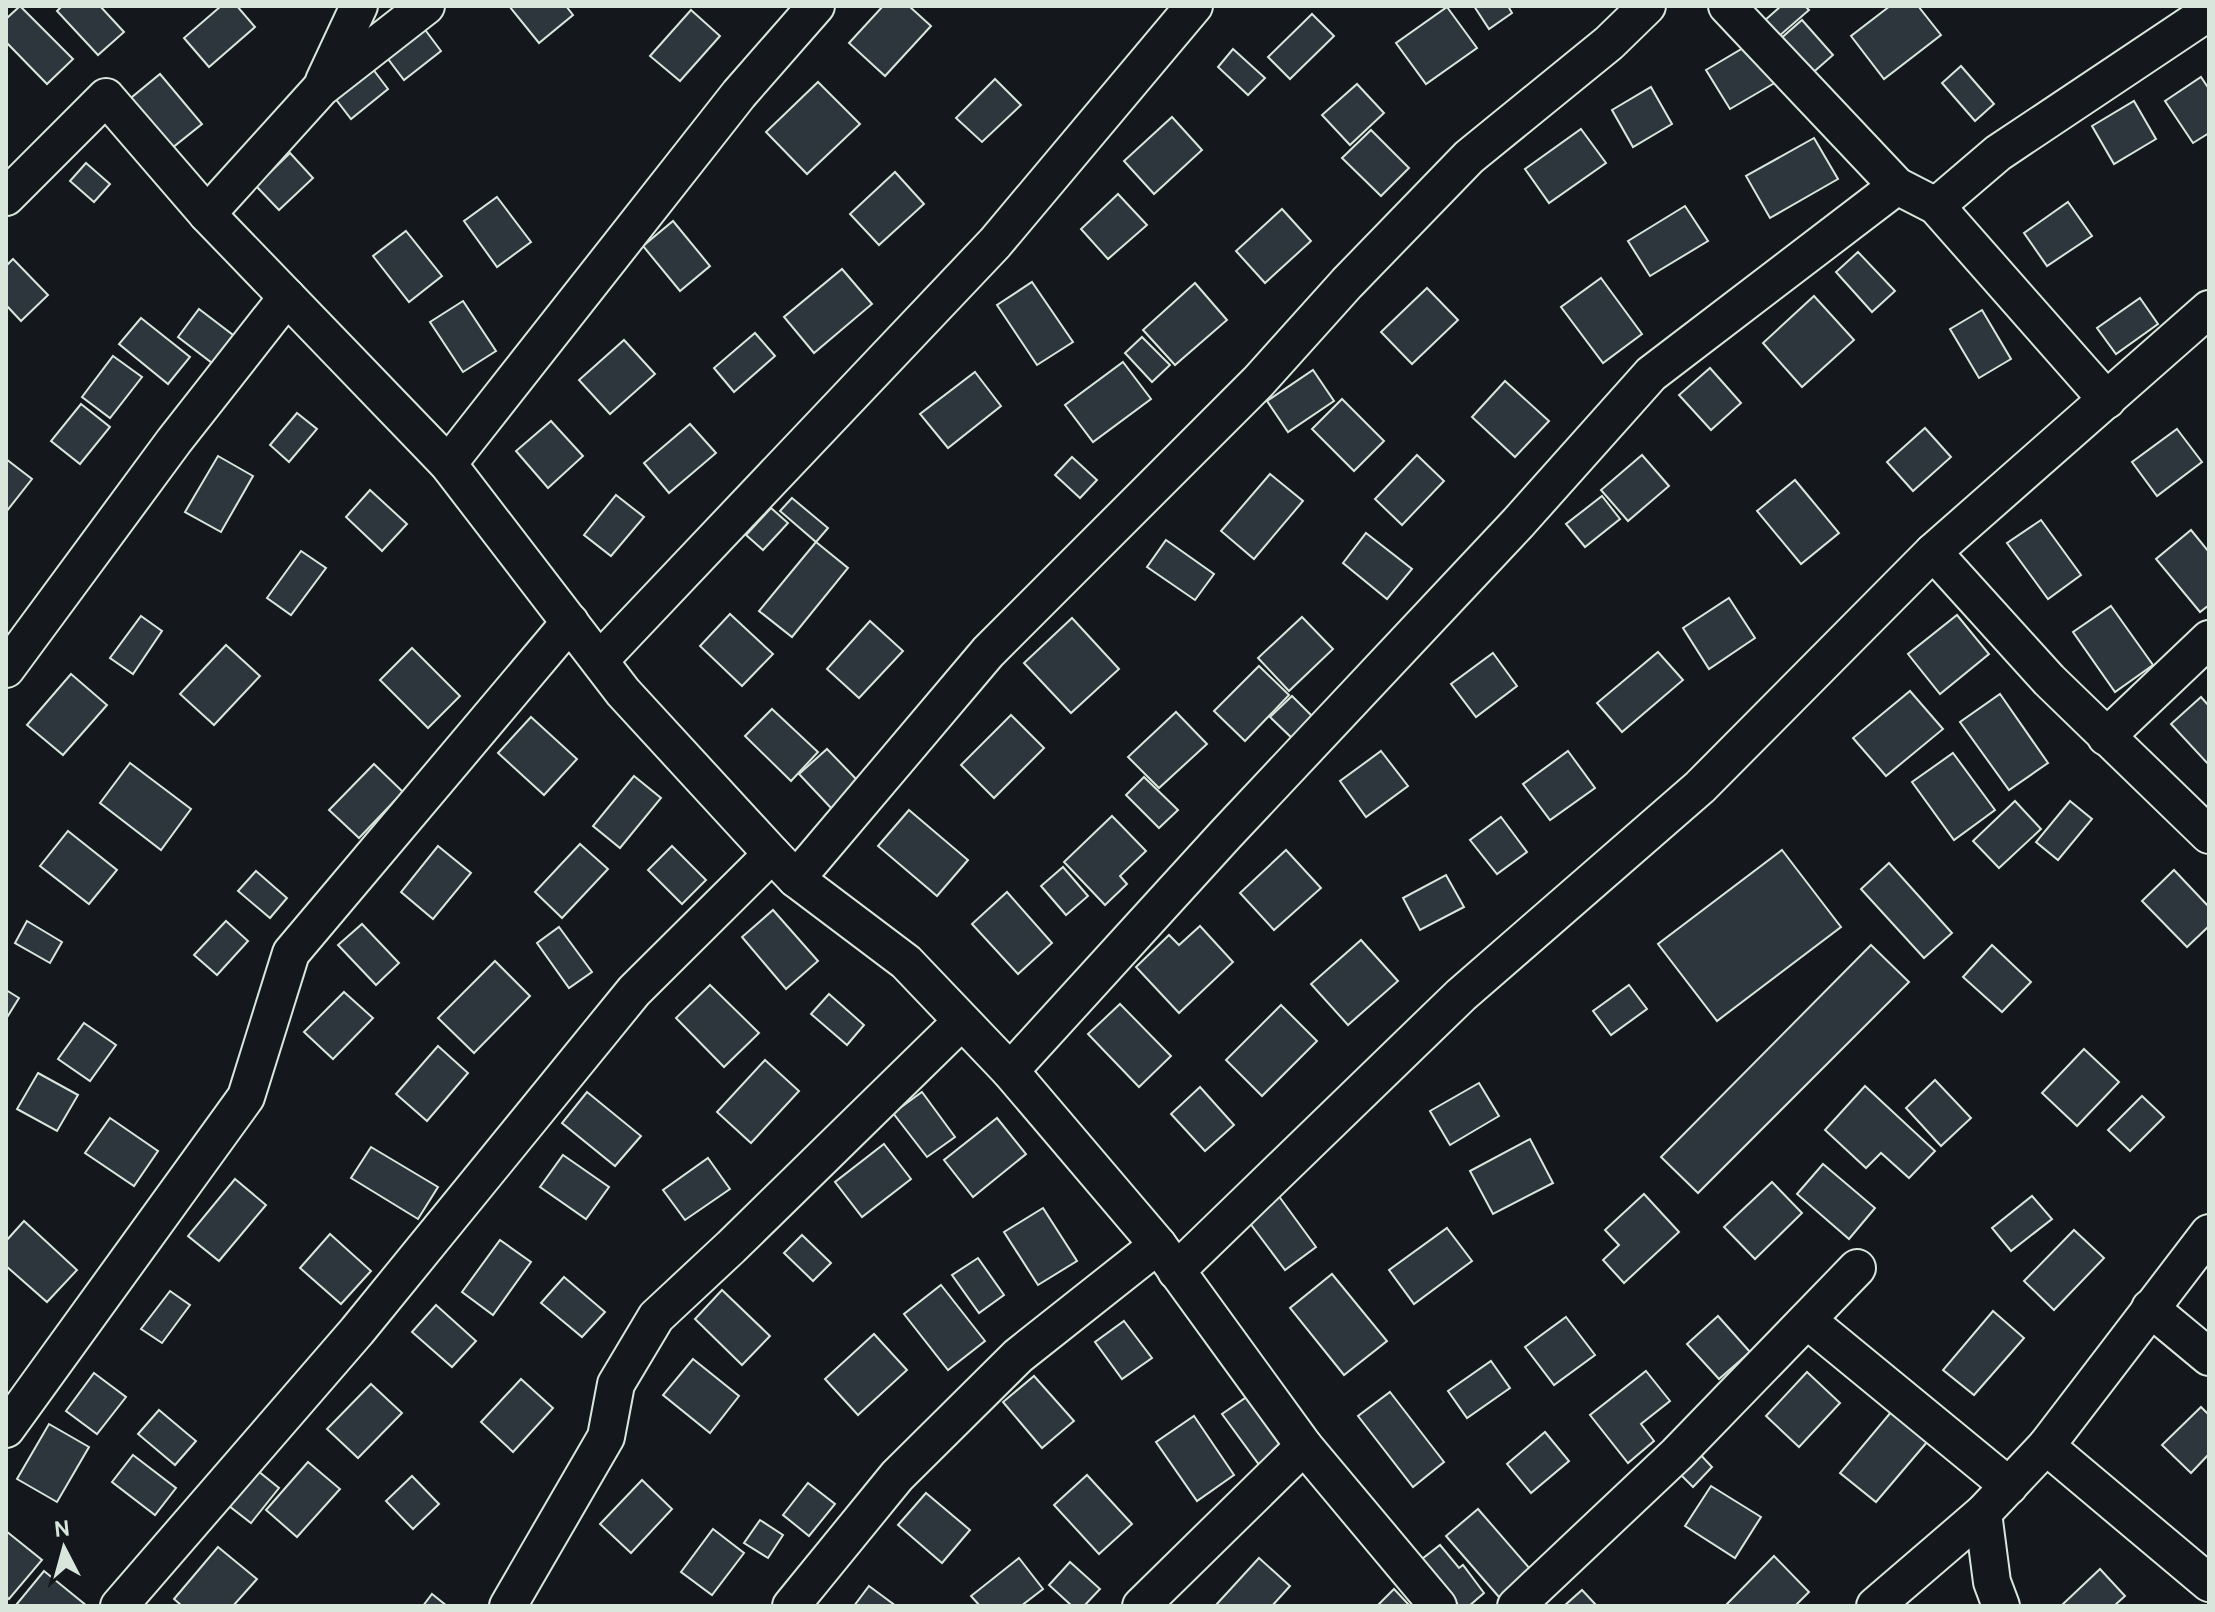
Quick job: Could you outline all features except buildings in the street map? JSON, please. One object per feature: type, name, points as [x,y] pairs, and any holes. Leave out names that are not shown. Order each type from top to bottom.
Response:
[{"type":"street","points":[[321,88],[359,6]]},
{"type":"street","points":[[207,214],[321,88],[426,6]]},
{"type":"street","points":[[448,464],[739,94],[816,6]]},
{"type":"street","points":[[600,660],[995,243],[1194,6]]},
{"type":"street","points":[[119,1606],[357,1331],[634,991],[784,866],[988,652],[1258,382],[1347,283],[1469,157],[1609,43],[1647,6]]},
{"type":"street","points":[[1742,11],[1897,186],[1936,206],[2107,400]]},
{"type":"street","points":[[1936,206],[1998,153],[2209,12]]},
{"type":"street","points":[[6,197],[106,97],[207,214],[448,464],[623,692],[784,866],[906,962],[1010,1071],[1167,1258],[1304,1446],[1438,1606]]},
{"type":"street","points":[[1010,1071],[1518,523],[1651,374],[1897,186]]},
{"type":"street","points":[[6,669],[174,441],[287,297]]},
{"type":"street","points":[[791,1606],[897,1476],[1018,1356],[1167,1258],[1700,787],[1933,552],[2209,309]]},
{"type":"street","points":[[1933,552],[2049,680],[2209,835]]},
{"type":"street","points":[[6,1429],[246,1097],[291,953],[570,622]]},
{"type":"street","points":[[2106,737],[2209,639]]},
{"type":"street","points":[[508,1606],[606,1437],[616,1384],[656,1317],[961,1022]]},
{"type":"street","points":[[1875,1606],[1983,1513],[2046,1446],[2209,1233]]},
{"type":"street","points":[[1516,1606],[1677,1454],[1857,1268]]},
{"type":"street","points":[[2150,1308],[2209,1357]]},
{"type":"street","points":[[1807,1320],[2009,1486]]},
{"type":"street","points":[[1141,1606],[1304,1446]]},
{"type":"street","points":[[2046,1446],[2209,1583]]},
{"type":"street","points":[[1983,1513],[1992,1582],[2001,1606]]}]
